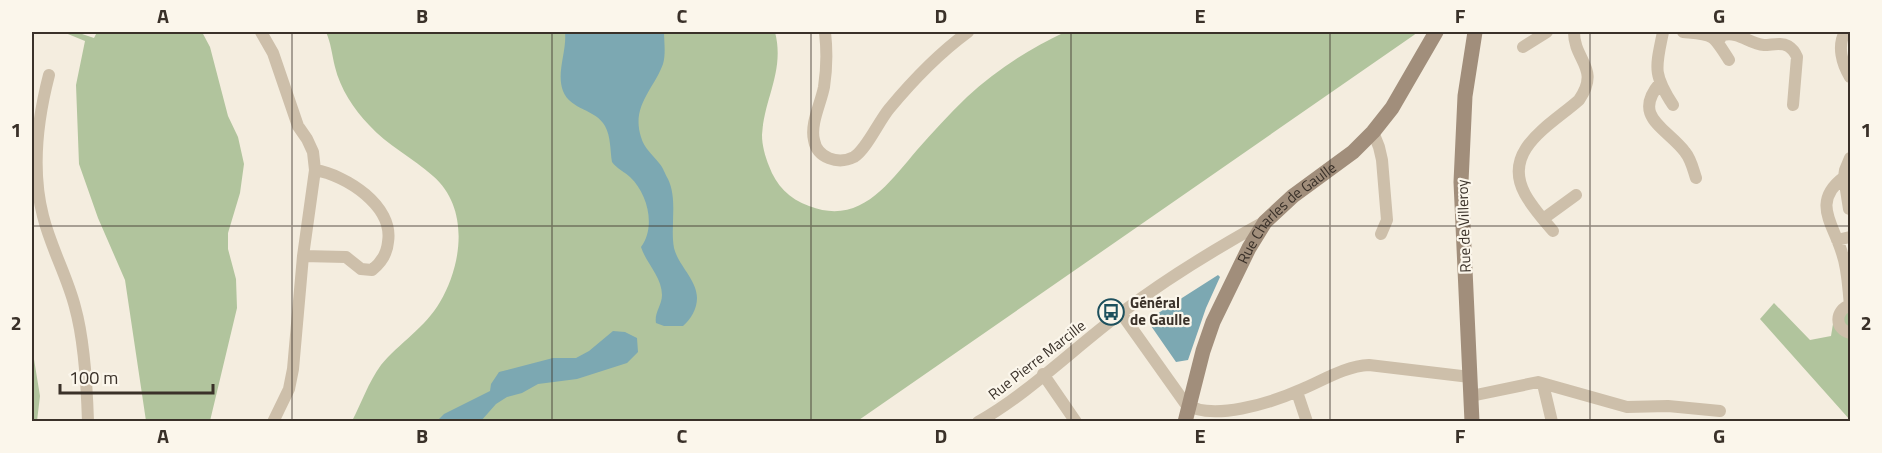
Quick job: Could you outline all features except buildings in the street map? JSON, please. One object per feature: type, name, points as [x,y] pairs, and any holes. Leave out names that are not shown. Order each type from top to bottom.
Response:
[{"type":"street","points":[[261,32],[279,69],[298,126],[313,152],[315,170],[303,255],[293,369],[289,389],[273,422]]},
{"type":"street","points":[[825,32],[827,46],[824,87],[813,134],[817,150],[830,159],[837,160],[853,157],[859,153],[907,87],[968,32]]},
{"type":"street","name":"Rue Charles de Gaulle","points":[[1187,414],[1213,322],[1249,248],[1265,222],[1293,196],[1353,152],[1373,132],[1392,108],[1436,32]]},
{"type":"street","name":"Rue de Villeroy","points":[[1472,422],[1461,182],[1465,96],[1474,32]]},
{"type":"street","points":[[1523,47],[1547,32]]},
{"type":"street","points":[[1553,231],[1524,192],[1519,180],[1518,167],[1527,144],[1579,100],[1585,92],[1588,73],[1575,43],[1574,32]]},
{"type":"street","points":[[1663,32],[1656,66],[1660,84],[1673,105]]},
{"type":"street","points":[[1683,32],[1704,32],[1718,41],[1730,60]]},
{"type":"street","points":[[1845,32],[1840,44],[1841,53],[1850,77]]},
{"type":"street","points":[[1718,41],[1723,35],[1733,34],[1758,44],[1780,44],[1794,51],[1797,57],[1793,105]]},
{"type":"street","points":[[49,75],[38,130],[38,190],[43,216],[78,319],[88,422]]},
{"type":"street","points":[[1660,84],[1650,98],[1651,117],[1657,126],[1688,154],[1696,178]]},
{"type":"street","points":[[1373,132],[1382,160],[1387,220],[1381,234]]},
{"type":"street","points":[[1849,210],[1844,177],[1851,158]]},
{"type":"street","points":[[303,255],[346,257],[360,269],[372,270],[379,264],[388,246],[387,223],[381,210],[372,200],[330,173],[315,170]]},
{"type":"street","points":[[1844,177],[1837,182],[1826,200],[1829,222],[1846,266],[1850,305],[1842,309],[1838,321],[1842,329],[1851,333]]},
{"type":"street","points":[[1543,219],[1576,195]]},
{"type":"street","name":"Rue Pierre Marcille","points":[[978,422],[1164,283],[1265,222]]},
{"type":"street","points":[[1837,240],[1851,237]]},
{"type":"street","points":[[1121,313],[1177,395],[1187,414],[1234,410],[1259,404],[1298,392],[1356,365],[1470,377]]},
{"type":"street","points":[[1043,374],[1076,422]]},
{"type":"street","points":[[1471,396],[1532,382],[1627,407],[1668,406],[1720,411]]},
{"type":"street","points":[[1543,384],[1552,422]]},
{"type":"street","points":[[1298,392],[1308,422]]},
{"type":"green space","points":[[63,32],[76,32],[94,38],[97,32],[202,32],[210,47],[228,116],[238,137],[244,164],[240,193],[228,233],[228,249],[236,279],[237,308],[210,421],[146,421],[125,280],[98,218],[79,164],[76,85],[85,41]]},
{"type":"green space","points":[[326,32],[775,32],[776,72],[764,122],[762,139],[765,154],[772,173],[784,191],[802,203],[827,211],[858,206],[871,198],[884,188],[941,123],[978,87],[1013,61],[1065,32],[1417,32],[856,422],[352,421],[381,365],[427,320],[440,302],[453,271],[459,237],[453,204],[445,189],[425,169],[376,132],[353,106],[337,75]]},
{"type":"green space","points":[[1774,303],[1810,340],[1831,336],[1833,324],[1850,303],[1850,420],[1760,319]]},
{"type":"green space","points":[[32,347],[40,396],[37,421],[32,421]]},
{"type":"water","points":[[565,32],[664,32],[663,64],[641,107],[639,126],[644,144],[662,166],[671,187],[674,248],[696,291],[695,310],[683,326],[664,326],[656,323],[662,295],[657,276],[641,247],[646,239],[649,221],[645,201],[636,184],[612,162],[608,135],[601,120],[571,102],[563,91],[561,69]]},
{"type":"water","points":[[1218,275],[1220,277],[1206,308],[1188,360],[1176,362],[1149,323],[1149,319]]},
{"type":"water","points":[[613,331],[625,332],[637,338],[638,352],[627,363],[577,379],[538,384],[496,404],[481,421],[437,421],[444,414],[490,391],[491,384],[499,372],[553,358],[576,358],[589,351]]},
{"type":"place","name":"Général de Gaulle","points":[[1111,312]]}]
